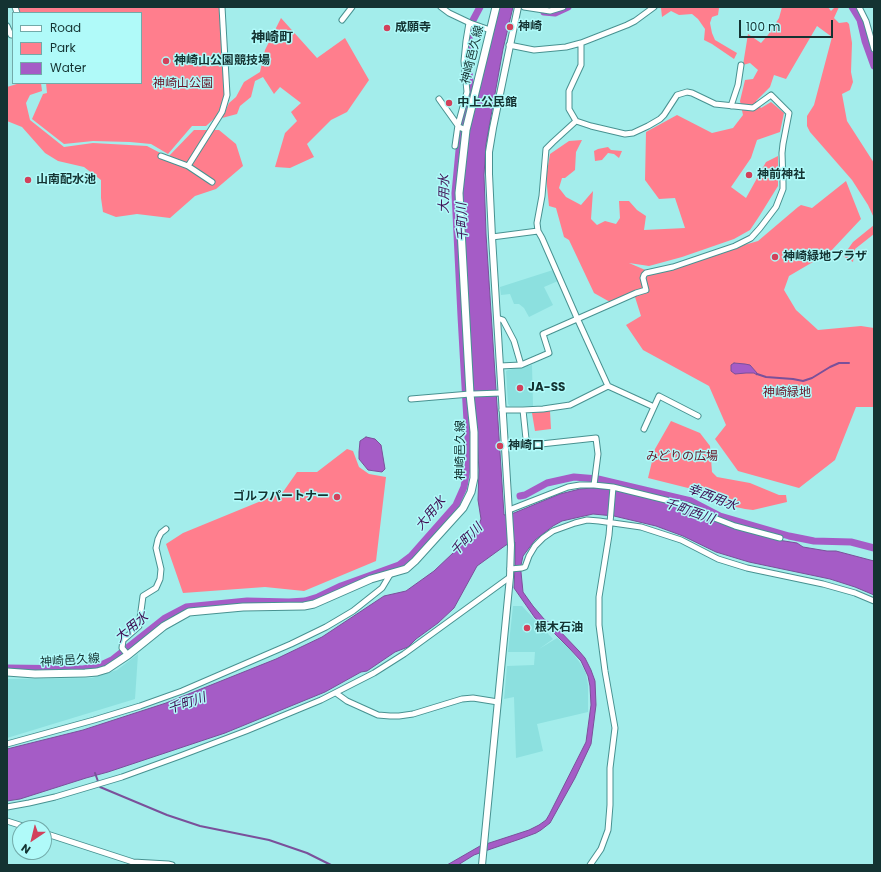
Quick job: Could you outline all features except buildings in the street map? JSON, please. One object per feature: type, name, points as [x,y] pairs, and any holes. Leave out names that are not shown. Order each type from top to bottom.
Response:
[{"type":"main road","name":"神崎邑久線","points":[[7,672],[35,674],[97,672],[107,669],[128,655],[164,626],[189,612],[243,607],[304,606],[314,604],[371,579],[406,569],[463,508],[471,492],[474,478],[474,432],[468,394],[459,193],[461,128],[490,30],[494,9]]},
{"type":"street","points":[[188,166],[222,112],[227,95],[222,7]]},
{"type":"street","points":[[342,20],[352,7]]},
{"type":"street","points":[[441,7],[449,13],[469,23],[490,30]]},
{"type":"street","points":[[482,865],[512,569],[500,393],[500,366],[492,236],[489,152],[509,45],[518,7]]},
{"type":"street","points":[[524,7],[550,11],[563,7]]},
{"type":"street","points":[[509,45],[534,50],[566,47],[581,43],[627,25],[654,7]]},
{"type":"street","points":[[859,7],[866,21],[874,49]]},
{"type":"street","points":[[454,146],[461,128],[466,92],[464,61],[469,23]]},
{"type":"street","points":[[7,26],[10,34]]},
{"type":"street","points":[[500,366],[521,365],[549,353],[543,334],[577,318],[646,290],[643,278],[646,273],[673,267],[735,246],[750,238],[760,228],[776,207],[783,190],[782,144],[789,113],[771,95],[753,108],[714,104],[687,92],[677,94],[660,119],[633,133],[625,134],[591,126],[576,121],[569,109],[569,91],[581,65],[581,43]]},
{"type":"street","points":[[731,106],[738,85],[741,65]]},
{"type":"street","points":[[439,99],[461,128]]},
{"type":"street","points":[[576,121],[546,149],[542,196],[537,223],[538,231],[608,386],[654,407]]},
{"type":"street","points":[[161,156],[188,166],[212,182]]},
{"type":"street","points":[[492,236],[538,231]]},
{"type":"street","points":[[497,318],[503,320],[514,341],[521,365]]},
{"type":"street","points":[[502,410],[543,409],[570,405],[608,386]]},
{"type":"street","points":[[411,399],[500,393]]},
{"type":"street","points":[[644,429],[659,396],[698,416]]},
{"type":"street","points":[[523,410],[526,439],[532,445],[596,438],[598,454],[595,481]]},
{"type":"street","points":[[509,512],[568,487],[595,481],[613,488],[690,506],[735,526],[780,538]]},
{"type":"street","points":[[590,865],[601,849],[608,830],[610,768],[615,728],[599,625],[599,597],[610,521],[613,488]]},
{"type":"street","points":[[512,569],[525,567],[535,546],[553,531],[587,520],[610,521],[641,527],[681,540],[718,559],[747,568],[824,584],[855,593],[874,601]]},
{"type":"street","points":[[128,655],[122,648],[123,640],[139,626],[143,596],[156,588],[160,579],[161,569],[156,548],[158,539],[166,529]]},
{"type":"street","points":[[7,744],[94,720],[154,701],[182,691],[291,644],[326,627],[353,611],[382,588],[392,572]]},
{"type":"street","points":[[7,807],[54,797],[122,777],[246,731],[336,693],[374,673],[404,654],[510,577]]},
{"type":"street","points":[[336,693],[348,701],[378,715],[390,716],[412,714],[462,699],[473,698],[498,702]]},
{"type":"street","points":[[52,836],[133,862],[172,865]]},
{"type":"shaded area","points":[[553,270],[558,281],[544,287],[553,305],[529,317],[524,308],[519,304],[514,304],[510,294],[501,295],[500,287]]},
{"type":"shaded area","name":"JA-SS","points":[[532,365],[533,406],[510,406],[508,404],[506,371]]},
{"type":"shaded area","points":[[513,606],[522,606],[553,639],[539,649],[557,638],[567,646],[584,669],[588,685],[588,712],[537,724],[543,751],[516,758],[514,697],[504,699],[507,666],[534,665],[535,652],[508,652]]},
{"type":"shaded area","points":[[138,654],[135,699],[7,738],[7,679],[92,678],[117,670]]},
{"type":"green space","name":"神崎山公園","points":[[19,7],[220,7],[224,99],[216,117],[206,126],[192,126],[168,154],[151,144],[93,141],[64,144],[32,119],[43,94],[47,93],[46,84],[142,84],[142,12],[19,12]]},
{"type":"green space","points":[[661,7],[719,8],[718,15],[712,17],[710,23],[712,33],[715,40],[737,53],[734,59],[704,40],[705,29],[698,19],[692,14],[679,15],[671,11],[662,17]]},
{"type":"green space","name":"神崎緑地","points":[[782,7],[828,7],[831,11],[835,7],[839,7],[834,18],[839,23],[847,22],[849,24],[852,43],[851,72],[853,82],[850,90],[842,94],[847,121],[874,163],[874,218],[868,205],[852,180],[810,132],[807,126],[807,116],[814,105],[832,37],[817,26],[786,79],[774,75],[770,87],[756,101],[761,108],[771,102],[784,113],[780,132],[757,140],[751,158],[731,187],[746,198],[766,162],[778,156],[778,186],[750,230],[734,239],[682,257],[649,266],[629,263],[650,272],[758,241],[798,207],[801,205],[812,208],[846,181],[861,219],[830,252],[789,276],[784,290],[796,310],[818,330],[861,326],[874,328],[874,407],[856,407],[835,460],[799,488],[738,471],[715,439],[726,425],[709,386],[643,350],[626,325],[641,316],[635,297],[610,302],[594,293],[569,240],[564,237],[556,208],[549,206],[546,177],[550,154],[569,141],[582,140],[576,152],[575,170],[565,178],[562,178],[559,188],[566,197],[581,205],[593,191],[591,219],[597,225],[605,221],[616,224],[620,218],[619,201],[629,201],[637,210],[646,216],[644,230],[685,228],[675,198],[659,199],[645,180],[646,132],[677,115],[712,133],[733,128],[743,115],[740,101],[745,80],[753,79],[758,70],[750,63],[743,65],[748,34],[761,43],[779,18]]},
{"type":"green space","points":[[281,18],[317,58],[345,38],[369,80],[347,112],[331,120],[307,144],[314,157],[290,168],[275,167],[285,133],[297,121],[291,112],[301,103],[280,87],[274,94],[263,77],[255,81],[251,97],[240,106],[237,114],[222,118],[229,103],[236,97],[244,82],[260,72],[265,50]]},
{"type":"green space","points":[[17,84],[41,84],[42,91],[30,95],[26,103],[30,120],[64,147],[93,143],[147,146],[168,157],[194,130],[219,130],[236,144],[243,166],[216,189],[195,196],[170,218],[137,214],[116,217],[103,212],[101,180],[84,167],[58,161],[45,153],[22,127],[7,121],[7,87]]},
{"type":"green space","points":[[608,147],[611,150],[622,151],[619,158],[614,154],[608,153],[602,160],[595,161],[594,151]]},
{"type":"green space","points":[[874,225],[874,234],[855,249],[853,262],[843,256],[853,242]]},
{"type":"green space","points":[[550,411],[551,429],[535,431],[532,413]]},
{"type":"green space","name":"みどりの広場","points":[[671,421],[700,433],[710,446],[712,472],[717,477],[750,483],[779,495],[786,495],[787,502],[753,510],[745,509],[736,507],[692,489],[648,478],[655,449]]},
{"type":"green space","name":"ゴルフパートナー","points":[[347,449],[353,451],[359,467],[369,474],[386,477],[376,561],[304,591],[265,587],[183,593],[166,544],[183,533],[283,492],[297,472],[317,472]]},
{"type":"water","points":[[498,7],[513,7],[503,49],[486,144],[484,175],[486,234],[504,515],[514,513],[560,494],[580,489],[593,488],[615,490],[691,509],[723,524],[778,540],[797,543],[803,547],[836,551],[874,561],[874,595],[830,579],[749,562],[716,552],[683,536],[656,526],[614,516],[593,514],[562,521],[553,526],[535,540],[523,556],[521,572],[523,592],[544,619],[557,628],[579,651],[585,658],[591,670],[595,681],[596,705],[591,744],[575,778],[550,823],[536,833],[474,855],[458,865],[447,865],[480,846],[529,830],[546,820],[586,742],[591,705],[588,676],[581,661],[553,632],[535,618],[514,588],[515,542],[506,545],[477,566],[454,608],[438,623],[416,639],[408,647],[395,652],[367,671],[361,672],[325,692],[225,733],[108,772],[20,799],[7,801],[7,749],[83,730],[166,703],[276,659],[322,637],[384,596],[406,591],[434,571],[473,534],[479,525],[481,519],[478,500],[479,470],[461,197],[468,135]]},
{"type":"water","points":[[734,363],[750,365],[757,375],[754,373],[735,374],[731,371],[731,365]]},
{"type":"water","points":[[366,437],[375,439],[381,445],[385,469],[382,472],[368,470],[359,459],[360,441]]},
{"type":"waterway","name":"大用水","points":[[7,668],[83,669],[99,666],[112,660],[165,618],[186,607],[247,601],[305,601],[318,597],[341,586],[399,565],[411,556],[456,505],[464,487],[469,456],[455,193],[461,129],[471,92],[468,61],[471,24],[480,7]]},
{"type":"waterway","name":"幸西用水","points":[[544,12],[555,13],[568,7]]},
{"type":"waterway","name":"幸西用水","points":[[852,7],[860,20],[865,41],[874,66]]},
{"type":"waterway","points":[[757,374],[766,377],[803,381],[812,378],[839,363],[849,363]]},
{"type":"waterway","name":"幸西用水","points":[[520,496],[525,495],[547,483],[574,477],[598,479],[691,501],[720,516],[789,536],[814,541],[851,542],[874,548]]},
{"type":"waterway","points":[[95,773],[100,787],[167,815],[200,826],[269,840],[307,853],[331,865]]},
{"type":"place","name":"神崎","points":[[510,27]]},
{"type":"place","name":"成願寺","points":[[387,28]]},
{"type":"place","name":"神崎山公園競技場","points":[[166,61]]},
{"type":"place","name":"中上公民館","points":[[449,103]]},
{"type":"place","name":"神前神社","points":[[749,175]]},
{"type":"place","name":"山南配水池","points":[[28,180]]},
{"type":"place","name":"神崎緑地プラザ","points":[[775,257]]},
{"type":"place","name":"JA-SS","points":[[520,388]]},
{"type":"place","name":"神崎口","points":[[500,446]]},
{"type":"place","name":"ゴルフパートナー","points":[[337,497]]},
{"type":"place","name":"根木石油","points":[[527,628]]},
{"type":"district","name":"神崎町","points":[[272,38]]},
{"type":"water label","name":"千町川","points":[[463,222]]},
{"type":"water label","name":"千町西川","points":[[689,512]]},
{"type":"water label","name":"千町川","points":[[467,540]]},
{"type":"water label","name":"千町川","points":[[187,704]]}]
